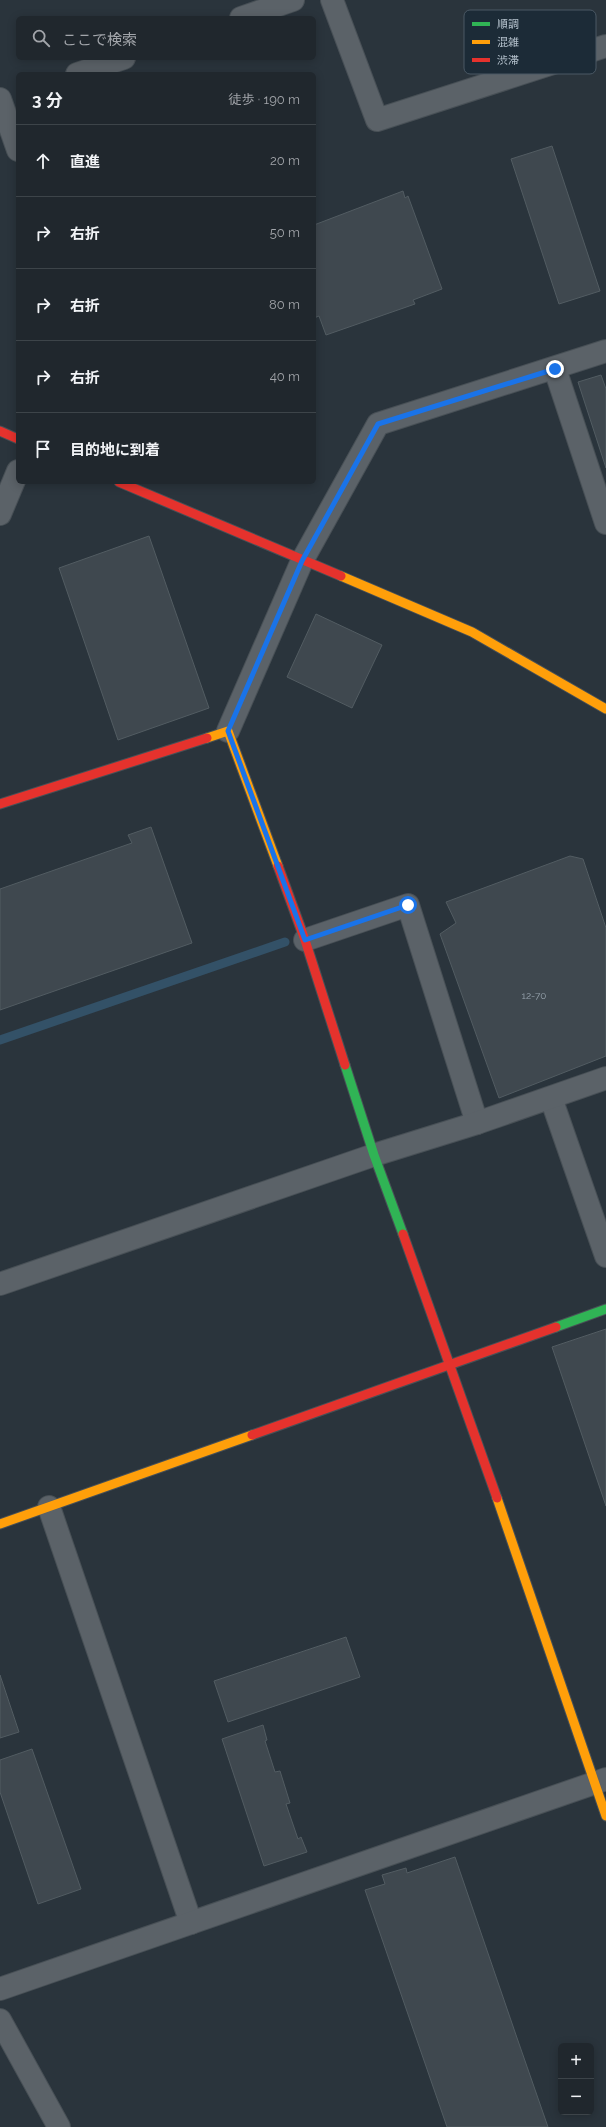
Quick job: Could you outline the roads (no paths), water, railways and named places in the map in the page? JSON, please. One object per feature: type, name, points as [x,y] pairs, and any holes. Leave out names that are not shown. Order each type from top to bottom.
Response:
[{"type":"street","points":[[247,16],[293,0]]},
{"type":"street","points":[[332,0],[377,120],[519,74]]},
{"type":"street","points":[[596,49],[606,46]]},
{"type":"street","points":[[83,72],[118,60]]},
{"type":"street","points":[[16,95],[0,100],[16,144]]},
{"type":"street","points":[[606,351],[555,369],[378,424],[302,561],[228,731],[305,940],[374,1155],[600,1781],[606,1816]]},
{"type":"street","points":[[555,369],[606,523]]},
{"type":"street","points":[[0,431],[16,438]]},
{"type":"street","points":[[0,514],[16,476]]},
{"type":"street","points":[[124,484],[472,632],[606,709]]},
{"type":"street","points":[[0,804],[228,731]]},
{"type":"street","points":[[305,940],[408,905],[477,1123]]},
{"type":"street","points":[[0,1284],[374,1155],[477,1123],[606,1078]]},
{"type":"street","points":[[551,1098],[606,1256]]},
{"type":"street","points":[[0,1524],[606,1310]]},
{"type":"street","points":[[49,1507],[191,1923]]},
{"type":"street","points":[[0,1988],[600,1781]]},
{"type":"street","points":[[0,2020],[59,2127]]},
{"type":"waterway","points":[[0,1040],[285,942]]}]
